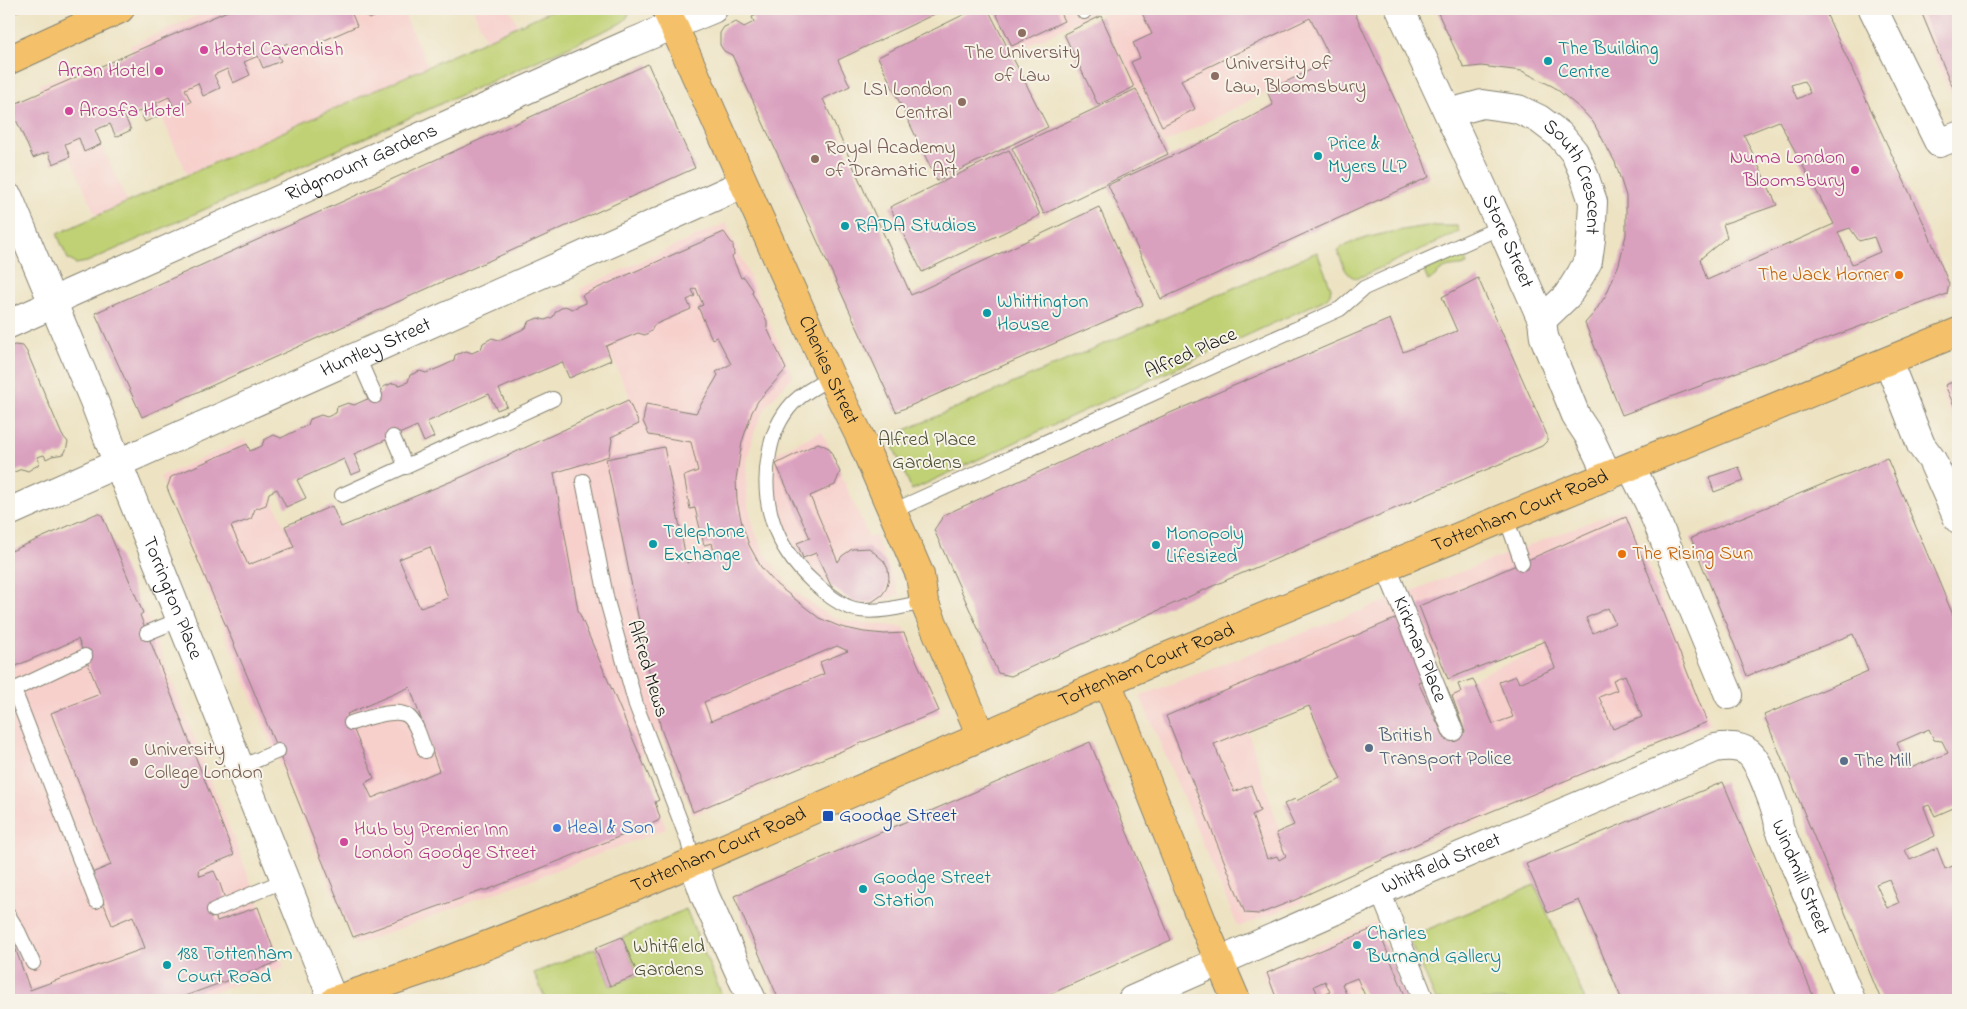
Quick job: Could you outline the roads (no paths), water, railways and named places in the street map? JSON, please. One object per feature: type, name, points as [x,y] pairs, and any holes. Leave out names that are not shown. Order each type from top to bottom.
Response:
[{"type":"main road","points":[[9,60],[120,9]]},
{"type":"main road","name":"Chenies Street","points":[[669,17],[830,378],[860,437],[893,511],[920,574],[924,602],[981,736]]},
{"type":"main road","name":"Tottenham Court Road","points":[[334,1000],[424,970],[693,862],[1107,682],[1958,332]]},
{"type":"main road","points":[[1107,682],[1236,1000]]},
{"type":"street","name":"Ridgmount Gardens","points":[[9,324],[74,291],[669,17],[713,9]]},
{"type":"street","name":"Store Street","points":[[1400,9],[1502,227],[1542,320],[1544,338],[1578,418],[1589,436],[1620,472]]},
{"type":"street","points":[[1873,9],[1949,140]]},
{"type":"street","name":"South Crescent","points":[[1449,113],[1482,104],[1518,109],[1539,119],[1560,135],[1574,152],[1583,172],[1592,202],[1591,239],[1588,261],[1582,274],[1567,296],[1542,320]]},
{"type":"street","name":"Huntley Street","points":[[9,512],[743,184]]},
{"type":"street","name":"Torrington Place","points":[[9,198],[94,401],[334,1000]]},
{"type":"street","points":[[1888,361],[1921,445],[1932,460],[1958,519]]},
{"type":"street","points":[[1620,472],[1649,503],[1729,695]]},
{"type":"street","name":"Kirkman Place","points":[[1386,567],[1453,731]]},
{"type":"street","name":"Whitfield Street","points":[[1132,1000],[1380,891],[1715,748],[1732,745],[1742,748],[1751,755]]},
{"type":"street","name":"Windmill Street","points":[[1751,755],[1756,759],[1778,812],[1779,827],[1852,1000]]},
{"type":"street","points":[[693,862],[705,896],[752,1000]]},
{"type":"street","points":[[1380,891],[1424,1000]]},
{"type":"lane","name":"Alfred Place","points":[[893,511],[1340,309],[1364,288],[1502,227]]},
{"type":"lane","points":[[357,355],[375,396]]},
{"type":"lane","points":[[830,378],[809,389],[792,405],[776,429],[766,469],[767,505],[772,523],[790,556],[804,573],[821,589],[843,604],[860,610],[884,610],[924,602]]},
{"type":"lane","points":[[342,495],[553,399]]},
{"type":"lane","points":[[392,437],[406,466]]},
{"type":"lane","name":"Alfred Mews","points":[[583,481],[606,602],[633,696],[688,842],[693,862]]},
{"type":"lane","points":[[1506,518],[1522,563]]},
{"type":"lane","points":[[147,633],[181,619]]},
{"type":"lane","points":[[85,656],[11,691],[96,901]]},
{"type":"lane","points":[[351,723],[383,714],[402,714],[408,716],[413,722],[425,752]]},
{"type":"lane","points":[[241,767],[278,751]]},
{"type":"lane","points":[[214,910],[285,880]]},
{"type":"lane","points":[[9,916],[33,963]]},
{"type":"place","name":"The University of Law","points":[[1022,33]]},
{"type":"place","name":"Hotel Cavendish","points":[[204,50]]},
{"type":"place","name":"The Building Centre","points":[[1548,61]]},
{"type":"place","name":"Arran Hotel","points":[[159,71]]},
{"type":"place","name":"University of Law, Bloomsbury","points":[[1215,76]]},
{"type":"place","name":"LSI London Central","points":[[962,102]]},
{"type":"place","name":"Arosfa Hotel","points":[[69,111]]},
{"type":"place","name":"Price & Myers LLP","points":[[1318,156]]},
{"type":"place","name":"Royal Academy of Dramatic Art","points":[[815,159]]},
{"type":"place","name":"Numa London Bloomsbury","points":[[1855,170]]},
{"type":"place","name":"RADA Studios","points":[[845,226]]},
{"type":"place","name":"The Jack Horner","points":[[1899,275]]},
{"type":"place","name":"Whittington House","points":[[987,313]]},
{"type":"place","name":"Telephone Exchange","points":[[653,544]]},
{"type":"place","name":"Monopoly Lifesized","points":[[1156,545]]},
{"type":"place","name":"The Rising Sun","points":[[1622,554]]},
{"type":"place","name":"British Transport Police","points":[[1369,748]]},
{"type":"place","name":"The Mill","points":[[1844,761]]},
{"type":"place","name":"University College London","points":[[134,762]]},
{"type":"place","name":"Goodge Street","points":[[828,816]]},
{"type":"place","name":"Heal & Son","points":[[557,828]]},
{"type":"place","name":"Hub by Premier Inn London Goodge Street","points":[[344,842]]},
{"type":"place","name":"Goodge Street Station","points":[[863,889]]},
{"type":"place","name":"Charles Burnand Gallery","points":[[1357,945]]},
{"type":"place","name":"188 Tottenham Court Road","points":[[167,965]]},
{"type":"park label","name":"Alfred Place Gardens","points":[[927,452]]},
{"type":"park label","name":"Whitfield Gardens","points":[[669,958]]}]
